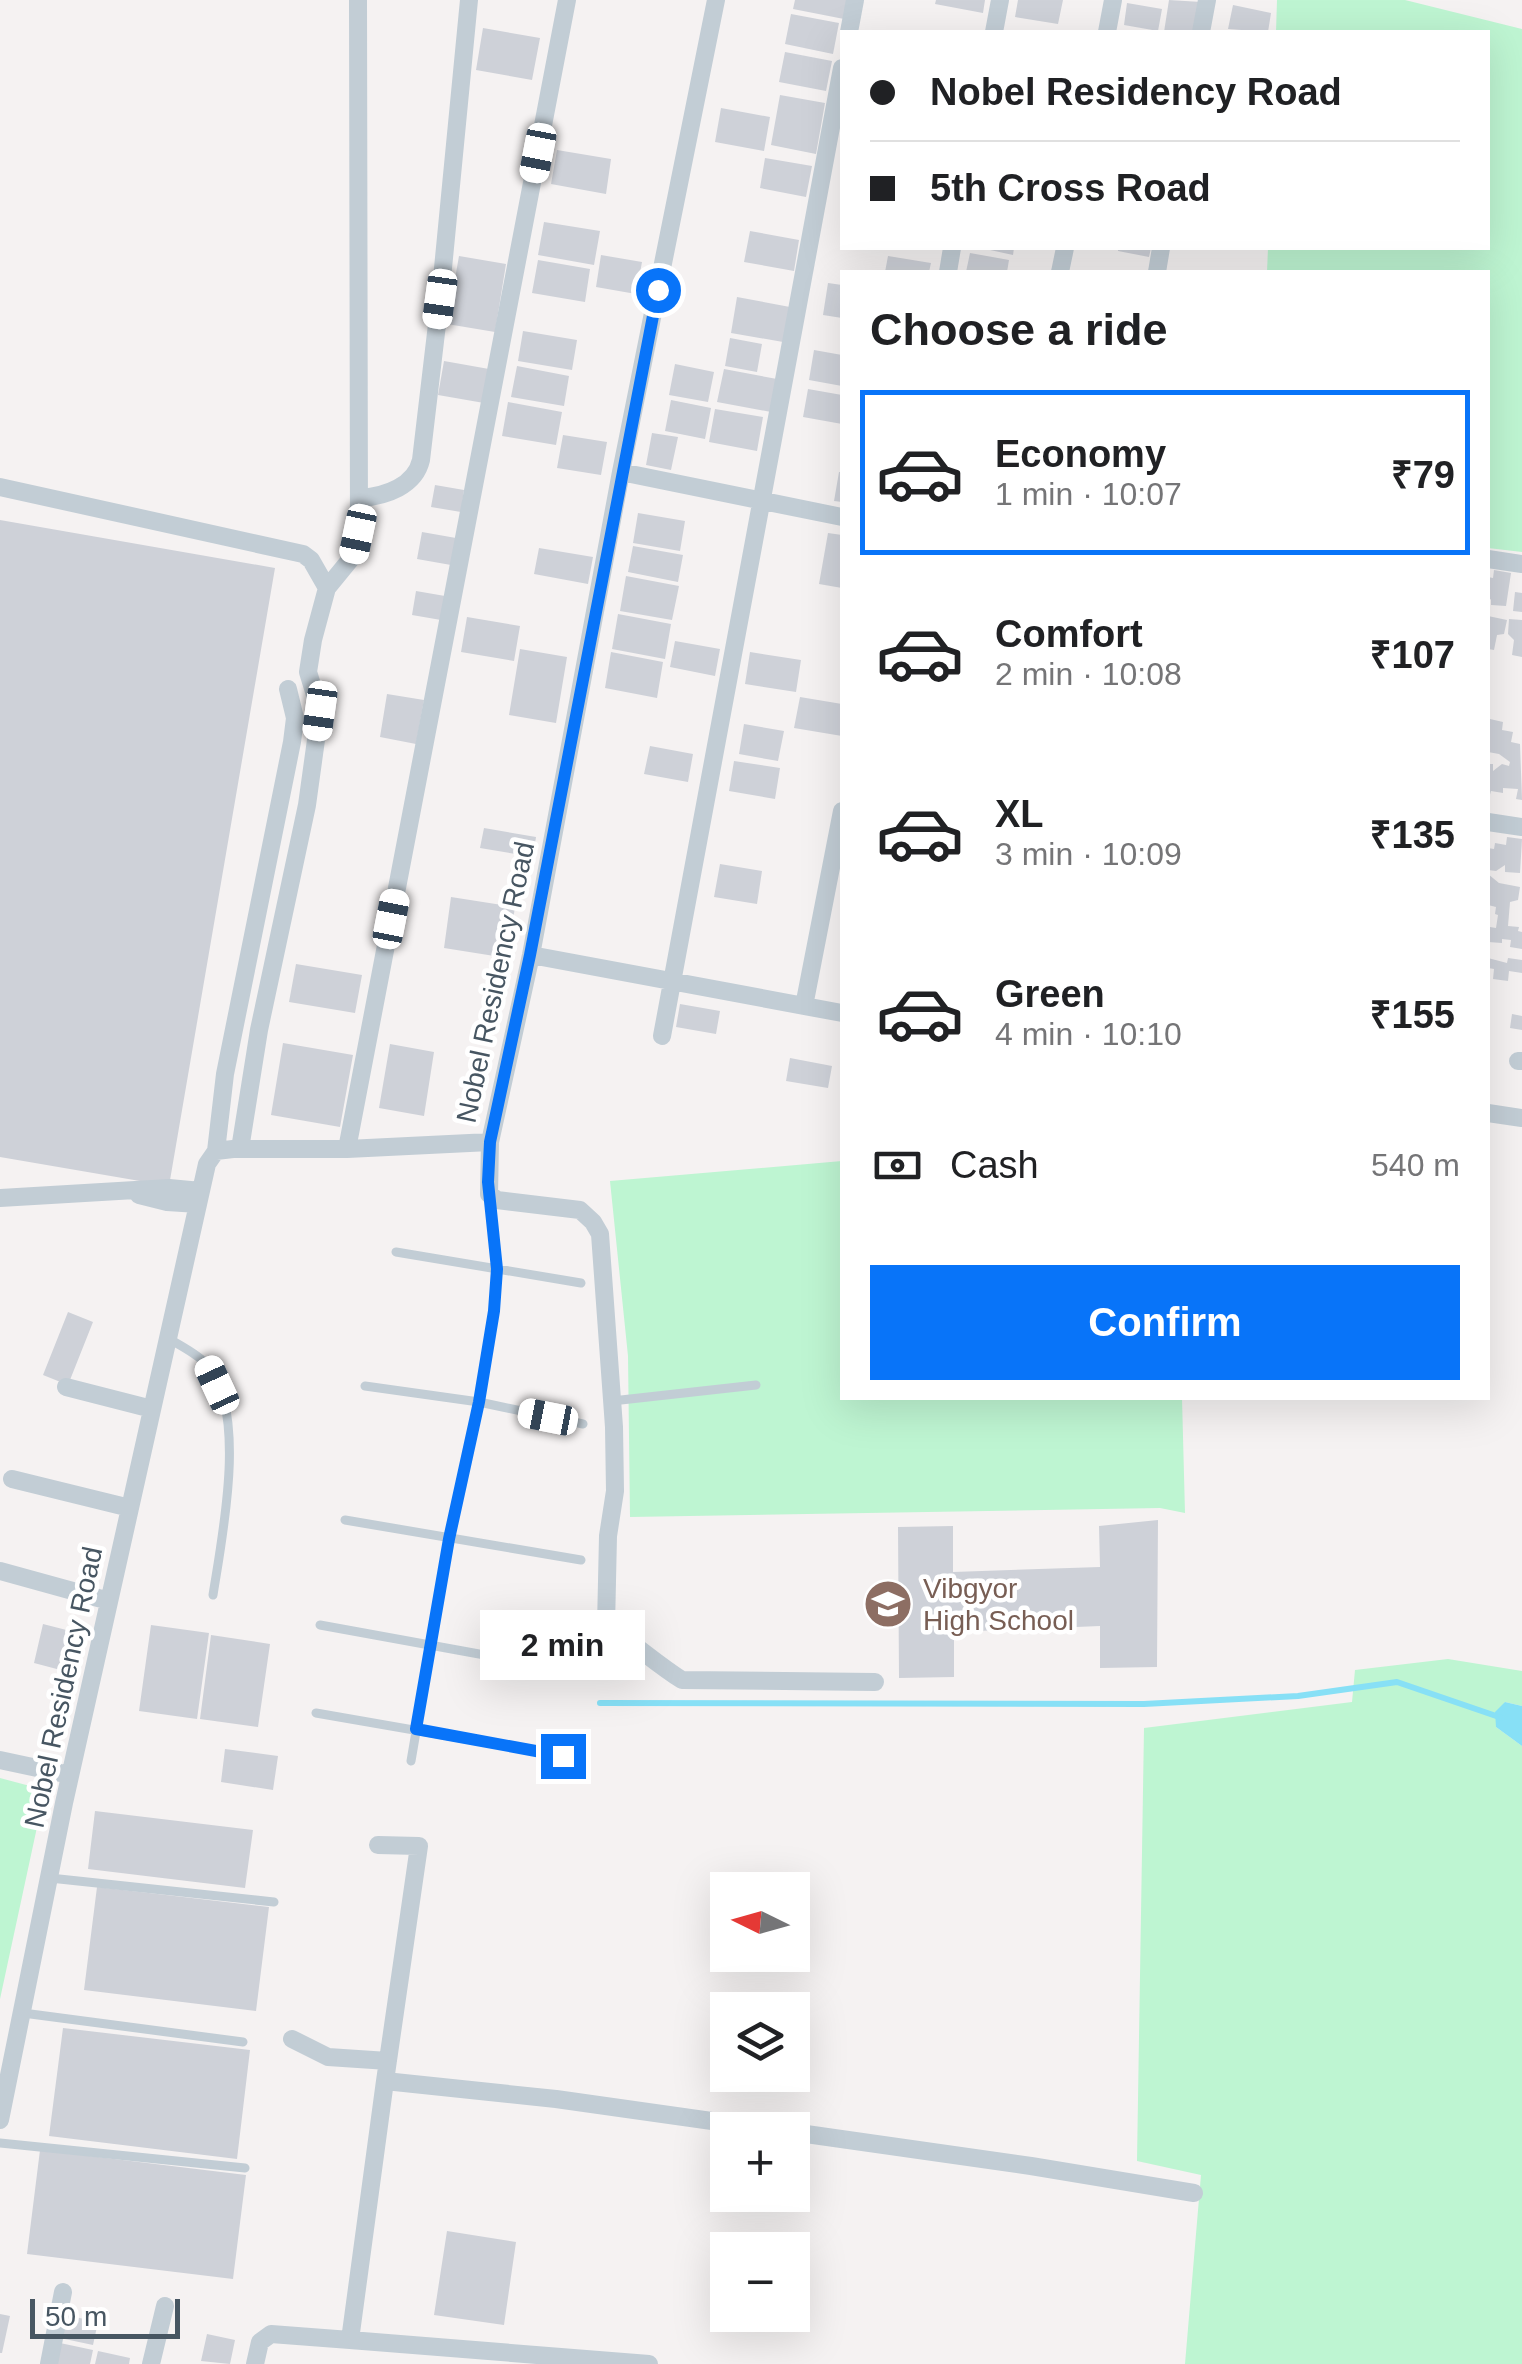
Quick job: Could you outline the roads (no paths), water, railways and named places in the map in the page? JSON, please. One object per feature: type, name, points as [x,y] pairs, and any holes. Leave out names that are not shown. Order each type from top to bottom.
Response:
[{"type":"street","points":[[240,1149],[259,1030],[308,805],[320,711],[308,672],[312,640],[328,588],[354,555],[361,498],[358,0]]},
{"type":"street","points":[[361,498],[379,496],[404,484],[418,473],[421,460],[468,0]]},
{"type":"street","points":[[346,1149],[567,0]]},
{"type":"street","name":"Nobel Residency Road","points":[[0,2120],[70,1775],[207,1164],[216,1151],[240,1149],[490,1142],[716,0]]},
{"type":"street","points":[[849,30],[855,0]]},
{"type":"street","points":[[994,30],[1000,0]]},
{"type":"street","points":[[1107,30],[1113,0]]},
{"type":"street","points":[[1201,30],[1207,0]]},
{"type":"street","points":[[662,1036],[840,79]]},
{"type":"street","points":[[621,472],[840,517]]},
{"type":"street","points":[[0,486],[303,554],[328,588]]},
{"type":"street","points":[[1490,559],[1522,564]]},
{"type":"street","points":[[216,1151],[224,1074],[292,742],[295,718],[288,689]]},
{"type":"street","points":[[804,1006],[840,821]]},
{"type":"street","points":[[1490,822],[1522,827]]},
{"type":"street","points":[[530,955],[840,1013]]},
{"type":"street","points":[[1490,1113],[1522,1118]]},
{"type":"street","points":[[490,1142],[489,1194],[498,1200],[580,1210],[600,1234],[614,1491],[608,1536],[606,1626],[682,1680],[875,1682]]},
{"type":"street","points":[[0,1198],[124,1192],[167,1202],[199,1197]]},
{"type":"street","points":[[66,1387],[152,1409]]},
{"type":"street","points":[[12,1479],[130,1508]]},
{"type":"street","points":[[0,1570],[109,1601]]},
{"type":"street","points":[[0,1760],[70,1775]]},
{"type":"street","points":[[350,2340],[419,1846],[378,1844]]},
{"type":"street","points":[[292,2039],[328,2058],[388,2061]]},
{"type":"street","points":[[385,2081],[710,2121]]},
{"type":"street","points":[[810,2135],[1194,2193]]},
{"type":"street","points":[[49,2364],[64,2292]]},
{"type":"street","points":[[151,2364],[165,2306]]},
{"type":"street","points":[[256,2364],[260,2342],[271,2334],[502,2359],[648,2364]]},
{"type":"lane","points":[[411,1761],[494,1311],[497,1269],[489,1194]]},
{"type":"lane","points":[[396,1252],[581,1283]]},
{"type":"lane","points":[[168,1338],[207,1365],[226,1405],[230,1484],[213,1594]]},
{"type":"lane","points":[[612,1402],[756,1385]]},
{"type":"lane","points":[[365,1386],[479,1402],[583,1424]]},
{"type":"lane","points":[[345,1520],[581,1560]]},
{"type":"lane","points":[[320,1624],[578,1672]]},
{"type":"lane","points":[[316,1713],[563,1756]]},
{"type":"lane","points":[[50,1878],[274,1902]]},
{"type":"lane","points":[[22,2013],[243,2042]]},
{"type":"lane","points":[[0,2143],[245,2168]]},
{"type":"water","points":[[1505,1702],[1522,1706],[1522,1746],[1496,1727],[1495,1712]]},
{"type":"waterway","points":[[600,1703],[1144,1704],[1298,1696],[1397,1682],[1502,1718]]},
{"type":"place","name":"Vibgyor High School","points":[[888,1604]]}]
